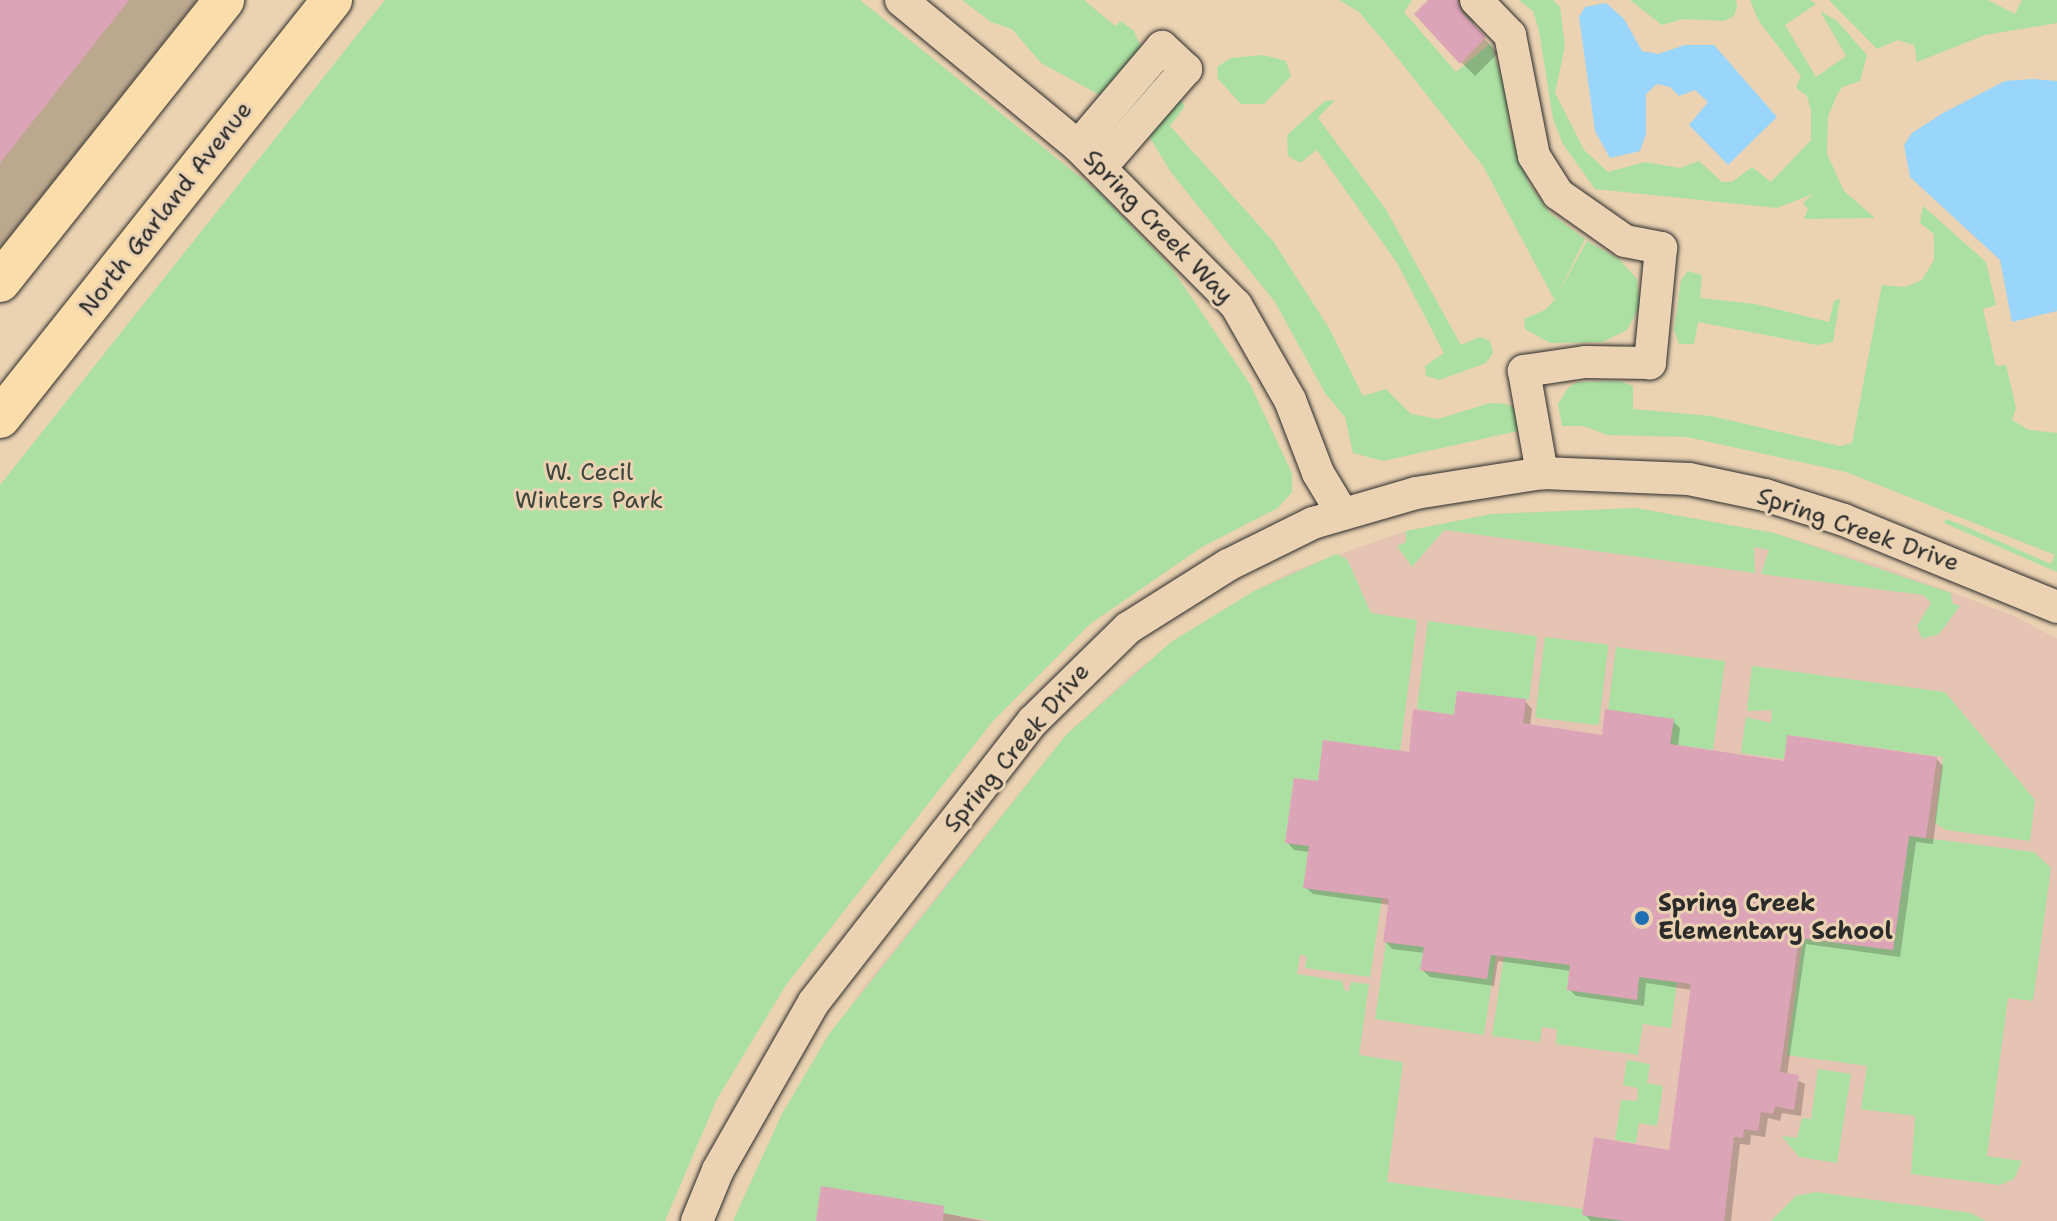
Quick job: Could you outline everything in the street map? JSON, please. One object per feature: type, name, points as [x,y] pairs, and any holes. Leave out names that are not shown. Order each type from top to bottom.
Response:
[{"type":"main road","points":[[0,282],[224,0]]},
{"type":"main road","name":"North Garland Avenue","points":[[0,418],[332,0]]},
{"type":"street","name":"Spring Creek Way","points":[[901,0],[1090,156],[1236,305],[1290,400],[1318,473],[1342,513]]},
{"type":"street","points":[[1476,0],[1510,35],[1534,156],[1558,194],[1625,241],[1661,248],[1650,363],[1585,362],[1524,371],[1542,473]]},
{"type":"street","points":[[1162,47],[1186,69],[1090,156],[1162,47]]},
{"type":"street","name":"Spring Creek Drive","points":[[697,1221],[718,1170],[814,1002],[1013,746],[1079,671],[1128,628],[1228,565],[1342,513],[1416,493],[1542,473],[1689,479],[1765,495],[1844,520],[2057,607]]},
{"type":"shaded area","points":[[1636,508],[1774,533],[1882,566],[2017,617],[2057,639],[2057,1221],[733,1221],[782,1114],[863,987],[1066,735],[1137,669],[1254,591],[1295,570],[1406,531],[1491,514]]},
{"type":"green space","name":"W. Cecil Winters Park","points":[[385,0],[860,0],[1100,193],[1171,267],[1250,384],[1292,473],[1292,492],[1278,508],[1202,547],[1090,624],[993,721],[786,985],[717,1099],[665,1221],[0,1221],[0,485]]},
{"type":"green space","points":[[962,0],[1084,0],[1115,26],[1121,21],[1134,31],[1142,49],[1107,99],[1041,63],[1012,29],[991,22]]},
{"type":"green space","points":[[1339,0],[1412,0],[1404,12],[1456,72],[1491,43],[1508,100],[1509,129],[1529,184],[1550,213],[1585,239],[1556,297],[1587,241],[1619,259],[1637,279],[1640,306],[1627,330],[1603,342],[1550,343],[1525,329],[1524,319],[1545,310],[1556,298],[1483,166],[1359,12]]},
{"type":"green space","points":[[1519,0],[1553,0],[1560,7],[1565,46],[1555,93],[1584,150],[1608,172],[1645,162],[1680,168],[1699,161],[1722,182],[1732,182],[1752,167],[1771,182],[1811,140],[1811,111],[1807,96],[1796,88],[1801,76],[1758,20],[1750,0],[1810,0],[1816,4],[1785,25],[1816,77],[1846,56],[1820,11],[1837,21],[1867,55],[1860,81],[1842,87],[1836,97],[1828,117],[1827,154],[1844,191],[1875,218],[1804,219],[1808,209],[1803,203],[1813,194],[1777,208],[1595,189],[1563,144],[1553,119],[1533,11]]},
{"type":"green space","points":[[1630,0],[1736,0],[1737,7],[1734,16],[1724,21],[1683,19],[1662,25]]},
{"type":"green space","points":[[1829,0],[1988,0],[2015,14],[2022,0],[2057,0],[2057,23],[1985,35],[1917,62],[1914,45],[1898,40],[1877,49]]},
{"type":"green space","points":[[1263,55],[1286,61],[1291,76],[1264,104],[1241,104],[1218,79],[1217,67],[1231,58]]},
{"type":"green space","points":[[1180,100],[1185,106],[1170,126],[1273,241],[1329,328],[1363,396],[1386,389],[1411,414],[1438,419],[1490,403],[1506,404],[1515,408],[1518,431],[1383,461],[1353,453],[1345,417],[1325,393],[1275,302],[1170,171],[1146,131]]},
{"type":"green space","points":[[1335,100],[1318,118],[1385,208],[1461,345],[1480,337],[1490,341],[1493,353],[1486,363],[1439,380],[1426,376],[1425,366],[1444,353],[1397,263],[1317,150],[1300,163],[1288,156],[1287,135],[1325,101]]},
{"type":"green space","points":[[1923,206],[1986,262],[1996,305],[1983,309],[1996,366],[2006,365],[2016,408],[2012,420],[2029,430],[2057,433],[2057,572],[1944,523],[1946,519],[1962,525],[2051,564],[2055,555],[1846,472],[1687,437],[1607,435],[1584,426],[1562,426],[1558,404],[1568,388],[1577,382],[1620,381],[1633,386],[1633,409],[1711,416],[1840,446],[1852,443],[1882,285],[1905,287],[1922,280],[1934,260],[1934,234],[1920,223]]},
{"type":"green space","points":[[1688,271],[1702,275],[1700,298],[1755,304],[1829,322],[1834,301],[1840,299],[1833,342],[1817,345],[1698,322],[1694,344],[1679,344],[1674,330],[1681,280]]},
{"type":"green space","points":[[1636,508],[1774,533],[1951,593],[1952,603],[1960,606],[1939,634],[1922,639],[1917,626],[1931,603],[1923,595],[1761,574],[1769,550],[1754,547],[1755,573],[1444,530],[1412,567],[1397,546],[1406,542],[1406,531],[1491,514]]},
{"type":"green space","points":[[1336,554],[1347,559],[1371,613],[1417,620],[1400,751],[1323,740],[1318,781],[1294,778],[1285,843],[1309,846],[1304,888],[1382,898],[1370,977],[1305,968],[1307,956],[1300,955],[1297,974],[1342,981],[1345,991],[1349,991],[1351,982],[1369,984],[1359,1055],[1403,1062],[1387,1182],[1583,1209],[1583,1215],[1625,1221],[991,1221],[911,1208],[894,1221],[821,1187],[816,1221],[733,1221],[782,1114],[829,1034],[1066,735],[1171,642],[1254,591]]},
{"type":"green space","points":[[1428,621],[1537,636],[1529,700],[1457,691],[1454,715],[1417,709]]},
{"type":"green space","points":[[1545,637],[1609,645],[1599,725],[1535,717]]},
{"type":"green space","points":[[1616,647],[1725,661],[1713,750],[1671,744],[1673,720],[1608,710]]},
{"type":"green space","points":[[1752,666],[1945,692],[2035,800],[2030,841],[1946,830],[1935,823],[1943,757],[1788,735],[1784,759],[1741,753],[1746,717],[1771,723],[1772,710],[1747,711]]},
{"type":"green space","points":[[1909,836],[2034,852],[2051,868],[2033,1001],[2008,998],[1987,1156],[2022,1161],[2014,1179],[2000,1185],[1911,1174],[1915,1116],[1861,1109],[1867,1066],[1787,1055],[1803,938],[1893,950]]},
{"type":"green space","points":[[1386,942],[1424,947],[1421,971],[1486,979],[1491,955],[1496,955],[1484,1035],[1375,1019]]},
{"type":"green space","points":[[1504,956],[1570,965],[1567,990],[1637,999],[1639,977],[1677,982],[1671,1028],[1643,1024],[1638,1055],[1556,1044],[1557,1029],[1542,1027],[1540,1042],[1492,1036]]},
{"type":"green space","points":[[1627,1060],[1650,1064],[1647,1083],[1663,1086],[1657,1126],[1639,1123],[1636,1143],[1615,1140],[1621,1100],[1637,1101],[1638,1088],[1623,1085]]},
{"type":"green space","points":[[1818,1069],[1851,1074],[1837,1163],[1799,1157],[1782,1136],[1797,1138],[1802,1118],[1811,1119]]},
{"type":"green space","points":[[1816,1192],[1971,1213],[1986,1221],[1771,1221],[1796,1196]]},
{"type":"water","points":[[1606,3],[1624,19],[1642,51],[1658,54],[1685,45],[1714,45],[1777,117],[1728,165],[1689,125],[1708,102],[1695,90],[1679,96],[1670,87],[1657,84],[1646,94],[1646,134],[1640,151],[1610,158],[1595,131],[1579,17],[1585,7]]},
{"type":"water","points":[[2005,81],[2057,81],[2057,311],[2012,322],[2000,260],[1910,177],[1904,145],[1912,133],[1943,113]]},
{"type":"building","points":[[0,0],[129,0],[0,163]]},
{"type":"building","points":[[1428,0],[1458,0],[1462,13],[1486,37],[1460,64],[1414,14]]},
{"type":"building","name":"Spring Creek Elementary School","points":[[1457,691],[1526,699],[1523,723],[1602,735],[1605,709],[1674,719],[1670,744],[1784,761],[1787,735],[1937,757],[1926,838],[1909,836],[1893,950],[1799,938],[1780,1072],[1799,1075],[1794,1110],[1775,1106],[1773,1114],[1761,1112],[1758,1131],[1744,1129],[1743,1138],[1734,1137],[1724,1221],[1625,1221],[1582,1215],[1594,1137],[1669,1150],[1691,984],[1639,977],[1637,1000],[1567,990],[1570,965],[1491,955],[1487,979],[1420,970],[1424,947],[1383,942],[1389,899],[1303,888],[1309,846],[1285,843],[1294,778],[1318,781],[1323,740],[1409,752],[1413,709],[1454,715]]},
{"type":"building","points":[[821,1186],[944,1206],[943,1221],[816,1221]]},
{"type":"place","name":"Spring Creek Elementary School","points":[[1642,918]]}]
